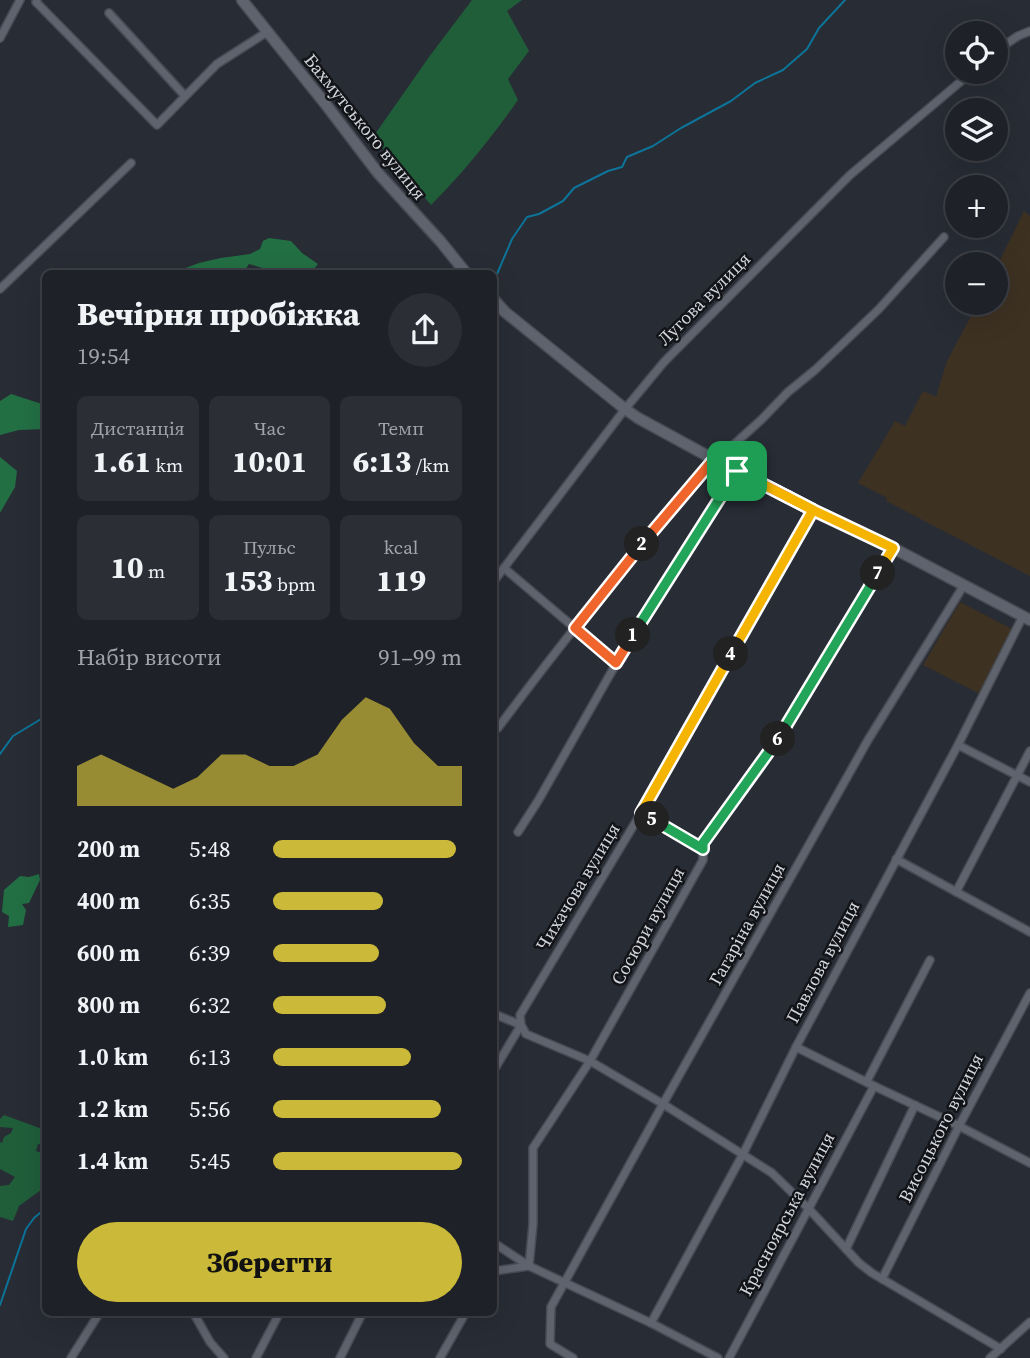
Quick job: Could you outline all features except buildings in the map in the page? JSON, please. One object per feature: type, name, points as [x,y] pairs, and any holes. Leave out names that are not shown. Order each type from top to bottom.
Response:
[{"type":"main road","name":"Бахмутського вулиця","points":[[242,0],[378,173],[464,270]]},
{"type":"main road","points":[[497,303],[625,409],[717,461],[1027,618]]},
{"type":"street","points":[[0,38],[20,0]]},
{"type":"street","points":[[37,0],[36,2],[157,125],[217,64],[267,32]]},
{"type":"street","points":[[108,13],[185,96]]},
{"type":"street","points":[[1008,43],[1030,31]]},
{"type":"street","name":"Лугова вулиця","points":[[497,577],[625,409],[672,353],[850,175],[958,84]]},
{"type":"street","points":[[0,289],[131,163]]},
{"type":"street","points":[[498,729],[628,560],[717,461],[879,309],[944,237]]},
{"type":"street","points":[[518,832],[641,620],[737,471]]},
{"type":"street","name":"Чихачова вулиця","points":[[497,1065],[521,1025],[520,1015],[641,813],[813,510]]},
{"type":"street","name":"Сосюри вулиця","points":[[529,1266],[534,1224],[533,1148],[590,1061],[703,860],[703,843],[784,730],[893,548]]},
{"type":"street","points":[[504,568],[616,663]]},
{"type":"street","name":"Гагаріна вулиця","points":[[573,1358],[550,1344],[551,1307],[868,740],[964,586]]},
{"type":"street","name":"Павлова вулиця","points":[[651,1323],[743,1154],[796,1047],[896,859],[1027,618]]},
{"type":"street","points":[[958,745],[1030,782]]},
{"type":"street","points":[[956,892],[1030,751]]},
{"type":"street","points":[[641,813],[703,849]]},
{"type":"street","points":[[896,859],[1030,932]]},
{"type":"street","points":[[867,1081],[929,960]]},
{"type":"street","name":"Висоцького вулиця","points":[[882,1279],[1030,993]]},
{"type":"street","points":[[497,1015],[521,1025],[526,1034],[590,1061],[772,1173],[859,1263],[1001,1349]]},
{"type":"street","points":[[796,1047],[1030,1163]]},
{"type":"street","name":"Красноярська вулиця","points":[[729,1358],[874,1086]]},
{"type":"street","points":[[846,1249],[915,1105]]},
{"type":"street","points":[[497,1245],[529,1266],[651,1323],[718,1358]]},
{"type":"street","points":[[497,1271],[529,1266]]},
{"type":"street","points":[[71,1358],[97,1316]]},
{"type":"street","points":[[195,1316],[210,1342],[224,1358]]},
{"type":"street","points":[[256,1358],[278,1316]]},
{"type":"street","points":[[340,1358],[361,1316]]},
{"type":"street","points":[[440,1358],[464,1316]]},
{"type":"street","points":[[990,1358],[1030,1322]]},
{"type":"shaded area","points":[[1024,211],[1030,216],[1030,576],[886,501],[887,498],[858,483],[895,421],[905,426],[923,391],[936,397],[947,361],[972,315],[1008,315],[1008,252],[1004,252]]},
{"type":"shaded area","points":[[960,602],[1014,630],[980,694],[923,665]]},
{"type":"green space","points":[[472,0],[522,0],[507,11],[529,51],[508,79],[518,100],[477,154],[431,205],[373,137]]},
{"type":"green space","points":[[269,238],[291,241],[318,264],[313,270],[268,270],[249,264],[245,270],[180,270],[199,263],[250,254],[260,249],[263,241]]},
{"type":"green space","points":[[11,394],[42,404],[42,429],[19,430],[0,435],[0,401]]},
{"type":"green space","points":[[0,457],[17,471],[15,487],[0,513]]},
{"type":"green space","points":[[39,874],[40,880],[29,903],[22,904],[26,910],[23,925],[8,927],[9,916],[2,912],[4,890],[20,876]]},
{"type":"green space","points":[[4,1115],[42,1129],[42,1145],[38,1144],[36,1151],[42,1153],[42,1189],[19,1206],[13,1221],[0,1217],[0,1186],[9,1185],[15,1177],[0,1169],[0,1142],[2,1143],[13,1128],[0,1127],[0,1119]]},
{"type":"waterway","points":[[497,274],[512,239],[527,217],[539,214],[563,201],[574,188],[622,167],[627,157],[653,146],[731,101],[755,83],[783,70],[807,49],[819,28],[845,0]]},
{"type":"waterway","points":[[0,754],[13,736],[42,718]]},
{"type":"waterway","points":[[0,1305],[26,1229],[42,1211]]},
{"type":"route","points":[[737,471],[616,663],[575,628],[628,560],[714,459],[813,510],[641,813],[703,849],[703,843],[784,730],[893,548],[813,510],[737,471]]}]
